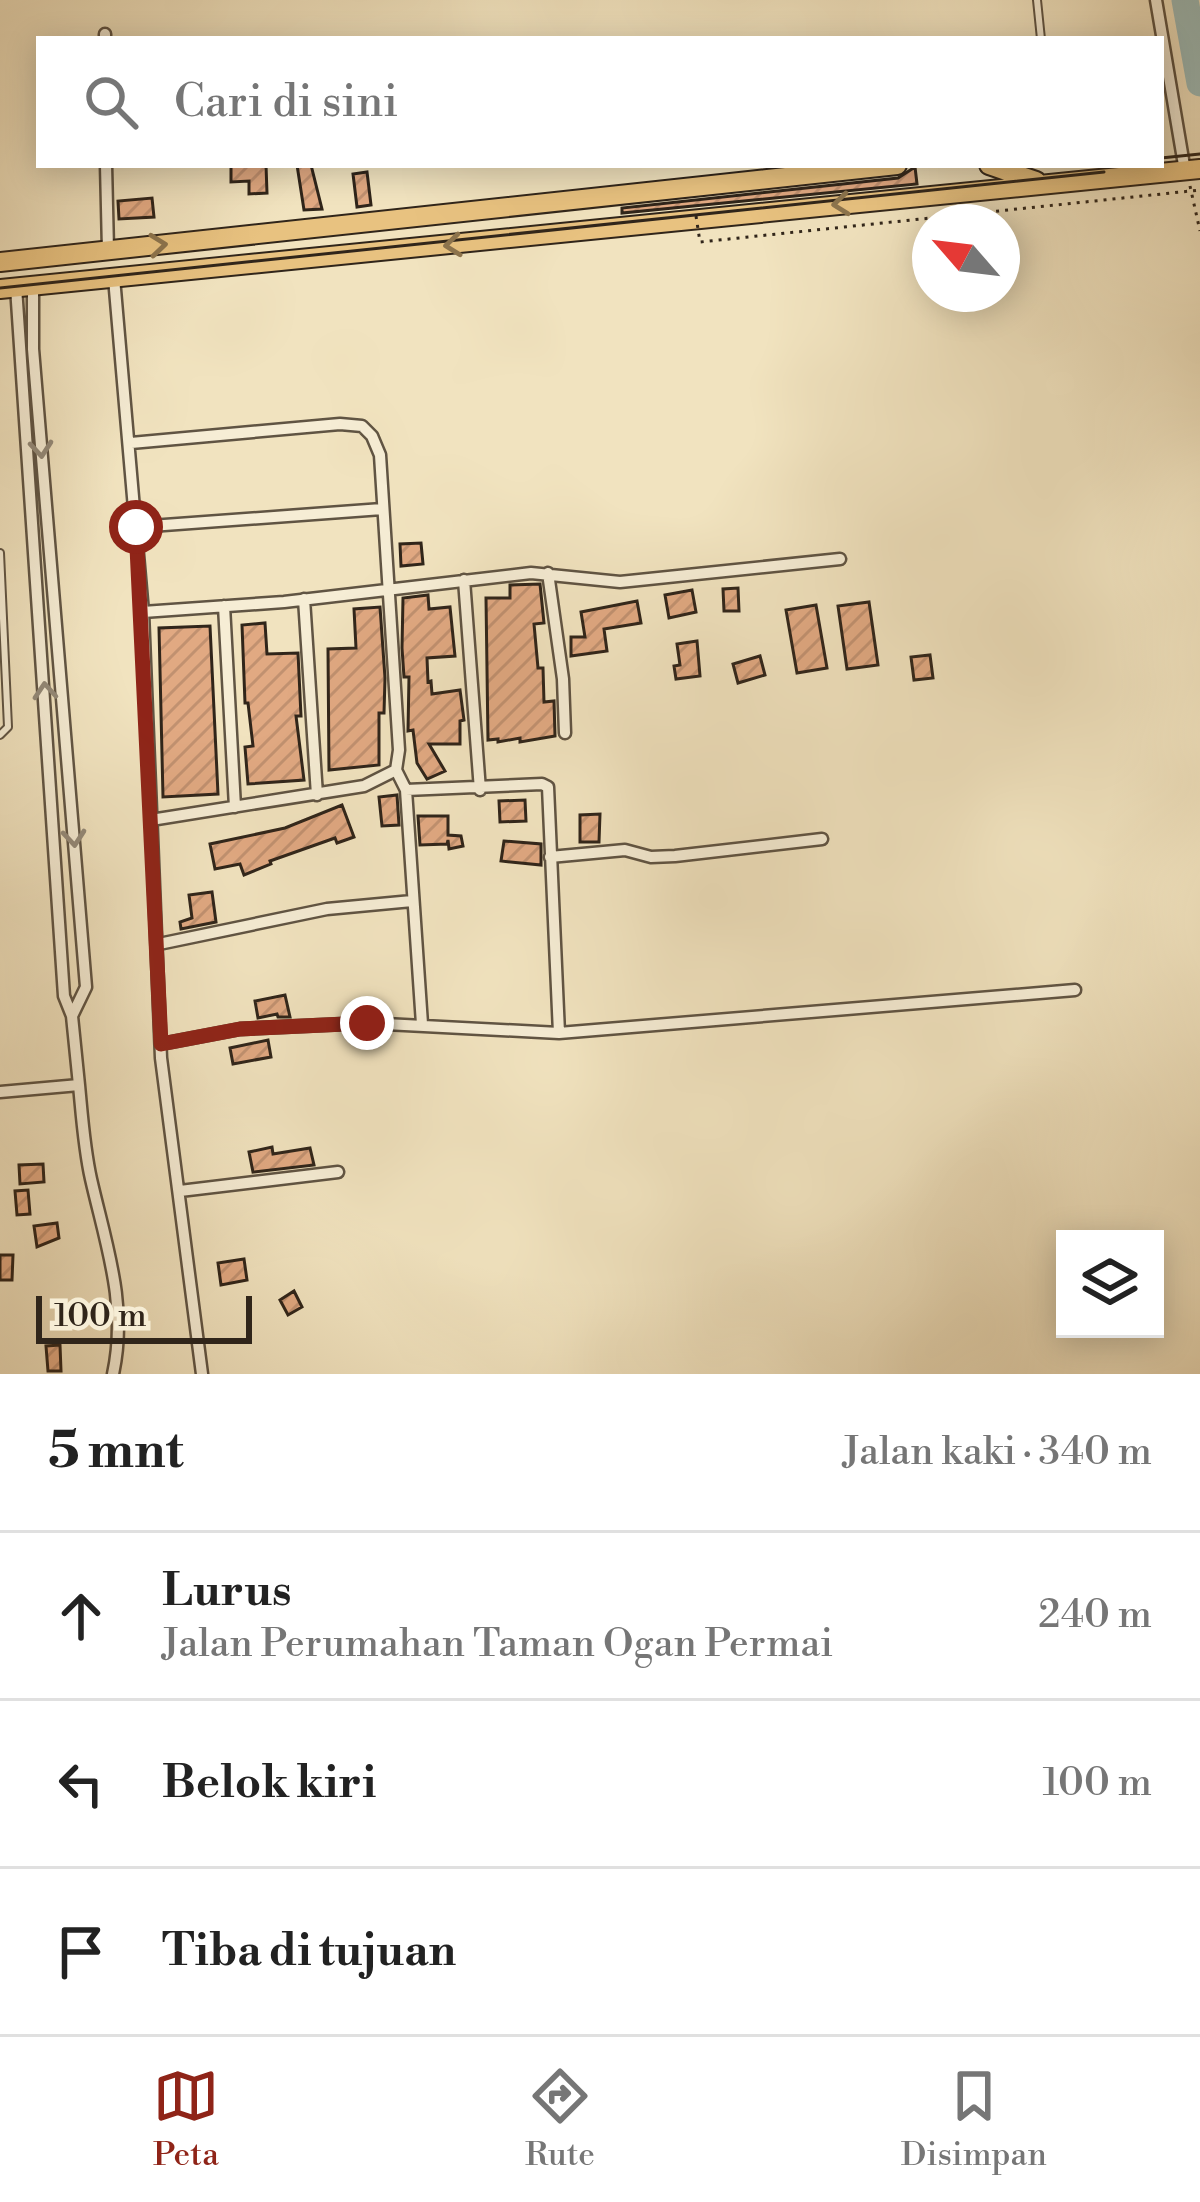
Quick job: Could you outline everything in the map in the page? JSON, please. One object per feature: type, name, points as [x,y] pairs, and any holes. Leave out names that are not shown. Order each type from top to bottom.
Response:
[{"type":"highway","points":[[0,262],[872,168]]},
{"type":"highway","points":[[1006,168],[1051,176]]},
{"type":"highway","points":[[19,294],[114,278],[517,238],[1051,176],[1193,170]]},
{"type":"highway","points":[[517,238],[520,208]]},
{"type":"street","points":[[1156,0],[1164,36]]},
{"type":"street","points":[[1164,37],[1193,170]]},
{"type":"street","points":[[106,168],[108,250]]},
{"type":"street","points":[[114,278],[142,612],[161,1044],[202,1374]]},
{"type":"street","points":[[19,294],[33,332],[86,987],[72,1016]]},
{"type":"street","points":[[19,294],[17,333],[64,996],[72,1016],[90,1176],[116,1270],[118,1353],[113,1374]]},
{"type":"street","points":[[0,352],[33,349]]},
{"type":"street","points":[[130,443],[340,424],[362,426],[372,436],[380,455],[399,750],[396,770],[406,790],[422,1024]]},
{"type":"street","points":[[136,527],[382,509]]},
{"type":"street","points":[[142,612],[464,580],[548,574],[620,582],[840,559]]},
{"type":"street","points":[[548,574],[563,679],[565,733]]},
{"type":"street","points":[[464,580],[480,790]]},
{"type":"street","points":[[304,599],[316,795]]},
{"type":"street","points":[[224,606],[236,808]]},
{"type":"street","points":[[151,820],[364,786],[396,770]]},
{"type":"street","points":[[406,790],[548,787],[559,1033]]},
{"type":"street","points":[[550,857],[625,850],[675,856],[822,839]]},
{"type":"street","points":[[159,944],[327,909],[412,901]]},
{"type":"street","points":[[161,1044],[240,1029],[422,1024],[559,1033],[1075,990]]},
{"type":"street","points":[[0,1092],[79,1085]]},
{"type":"street","points":[[179,1191],[338,1172]]},
{"type":"lane","points":[[1037,0],[1041,36]]},
{"type":"lane","points":[[0,554],[8,727],[0,735]]},
{"type":"path","points":[[1193,170],[1200,231]]},
{"type":"path","points":[[696,216],[700,242],[1200,190]]},
{"type":"building","points":[[231,168],[266,168],[267,193],[249,194],[249,181],[231,182]]},
{"type":"building","points":[[297,168],[312,168],[322,209],[304,210]]},
{"type":"building","points":[[915,168],[917,184],[622,213],[622,208],[898,178]]},
{"type":"building","points":[[367,172],[371,205],[357,207],[353,174]]},
{"type":"building","points":[[152,198],[154,217],[119,219],[118,201]]},
{"type":"building","points":[[421,543],[423,564],[401,566],[400,544]]},
{"type":"building","points":[[540,584],[544,623],[534,624],[538,668],[543,668],[544,702],[554,701],[555,736],[520,742],[520,738],[488,740],[486,598],[510,598],[510,585]]},
{"type":"building","points":[[738,588],[739,611],[724,611],[723,589]]},
{"type":"building","points":[[692,590],[696,612],[669,618],[665,595]]},
{"type":"building","points":[[428,595],[429,609],[450,607],[455,656],[427,658],[428,682],[432,694],[460,690],[464,720],[460,721],[460,744],[429,744],[445,771],[427,779],[417,763],[413,730],[408,731],[409,677],[404,677],[402,648],[403,598]]},
{"type":"building","points":[[637,601],[641,623],[604,629],[607,651],[571,656],[571,637],[585,637],[581,612]]},
{"type":"building","points":[[869,602],[878,665],[847,669],[838,606]]},
{"type":"building","points":[[816,605],[827,668],[797,673],[786,610]]},
{"type":"building","points":[[380,607],[385,678],[379,765],[329,770],[328,649],[356,648],[354,609]]},
{"type":"building","points":[[265,623],[267,654],[298,653],[301,716],[296,716],[304,780],[248,784],[245,747],[253,746],[245,703],[242,625]]},
{"type":"building","points":[[210,626],[218,794],[163,797],[159,628]]},
{"type":"building","points":[[697,641],[700,676],[676,679],[677,644]]},
{"type":"building","points":[[930,655],[933,678],[914,680],[911,657]]},
{"type":"building","points":[[760,656],[765,675],[738,683],[733,664]]},
{"type":"building","points":[[397,795],[399,825],[382,826],[379,797]]},
{"type":"building","points":[[525,800],[526,821],[500,822],[499,801]]},
{"type":"building","points":[[342,805],[354,837],[337,843],[335,838],[244,875],[240,864],[215,869],[210,844],[285,828]]},
{"type":"building","points":[[600,814],[599,842],[580,842],[580,815]]},
{"type":"building","points":[[418,816],[448,816],[448,835],[461,836],[463,846],[449,849],[448,840],[447,844],[420,845]]},
{"type":"building","points":[[504,841],[541,844],[541,865],[501,861]]},
{"type":"building","points":[[212,892],[216,922],[181,929],[180,922],[192,918],[189,895]]},
{"type":"building","points":[[285,995],[290,1017],[258,1018],[255,1001]]},
{"type":"building","points":[[268,1040],[271,1057],[233,1064],[230,1048]]},
{"type":"building","points":[[272,1147],[273,1154],[310,1148],[314,1165],[253,1172],[249,1152]]},
{"type":"building","points":[[43,1164],[44,1182],[20,1184],[19,1165]]},
{"type":"building","points":[[28,1190],[30,1214],[17,1215],[15,1191]]},
{"type":"building","points":[[57,1223],[59,1238],[37,1247],[34,1226]]},
{"type":"building","points":[[0,1255],[13,1255],[12,1280],[0,1280]]},
{"type":"building","points":[[244,1259],[247,1280],[221,1285],[218,1263]]},
{"type":"building","points":[[294,1291],[302,1307],[288,1315],[280,1300]]},
{"type":"building","points":[[60,1345],[61,1371],[48,1371],[46,1346]]},
{"type":"waterway","points":[[1185,0],[1200,83]]},
{"type":"tram line","points":[[1164,158],[1200,154]]},
{"type":"tram line","points":[[0,288],[1104,172]]},
{"type":"route","points":[[136,527],[161,1044],[240,1029],[367,1023]]}]
